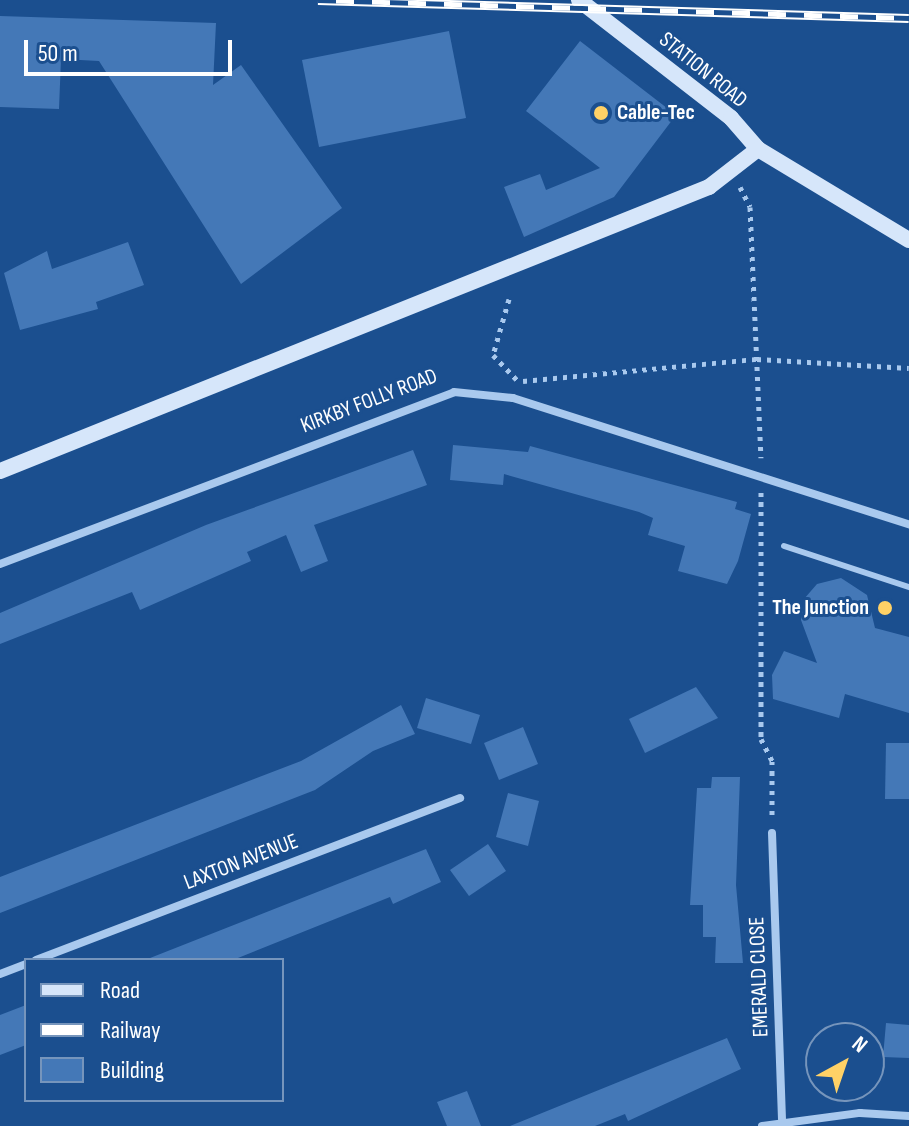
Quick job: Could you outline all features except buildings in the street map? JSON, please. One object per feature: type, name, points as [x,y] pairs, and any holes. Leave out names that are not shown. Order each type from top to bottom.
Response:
[{"type":"main road","name":"STATION ROAD","points":[[579,0],[731,118],[758,149],[909,240]]},
{"type":"main road","points":[[0,471],[446,296],[732,173],[758,149]]},
{"type":"street","name":"KIRKBY FOLLY ROAD","points":[[0,564],[454,392],[513,398],[909,524]]},
{"type":"street","name":"LAXTON AVENUE","points":[[41,958],[460,798]]},
{"type":"street","name":"EMERALD CLOSE","points":[[772,833],[782,1119]]},
{"type":"street","points":[[0,974],[24,965]]},
{"type":"street","points":[[762,1126],[782,1119],[909,1116]]},
{"type":"lane","points":[[784,546],[909,587]]},
{"type":"path","points":[[732,173],[750,207],[761,477],[761,739],[772,761],[772,833]]},
{"type":"path","points":[[509,299],[493,355],[519,381]]},
{"type":"path","points":[[519,381],[757,359],[909,368]]},
{"type":"path","points":[[513,398],[519,381]]},
{"type":"railway","points":[[318,0],[909,18]]},
{"type":"place","name":"Cable-Tec","points":[[601,113]]},
{"type":"place","name":"The Junction","points":[[885,608]]}]
